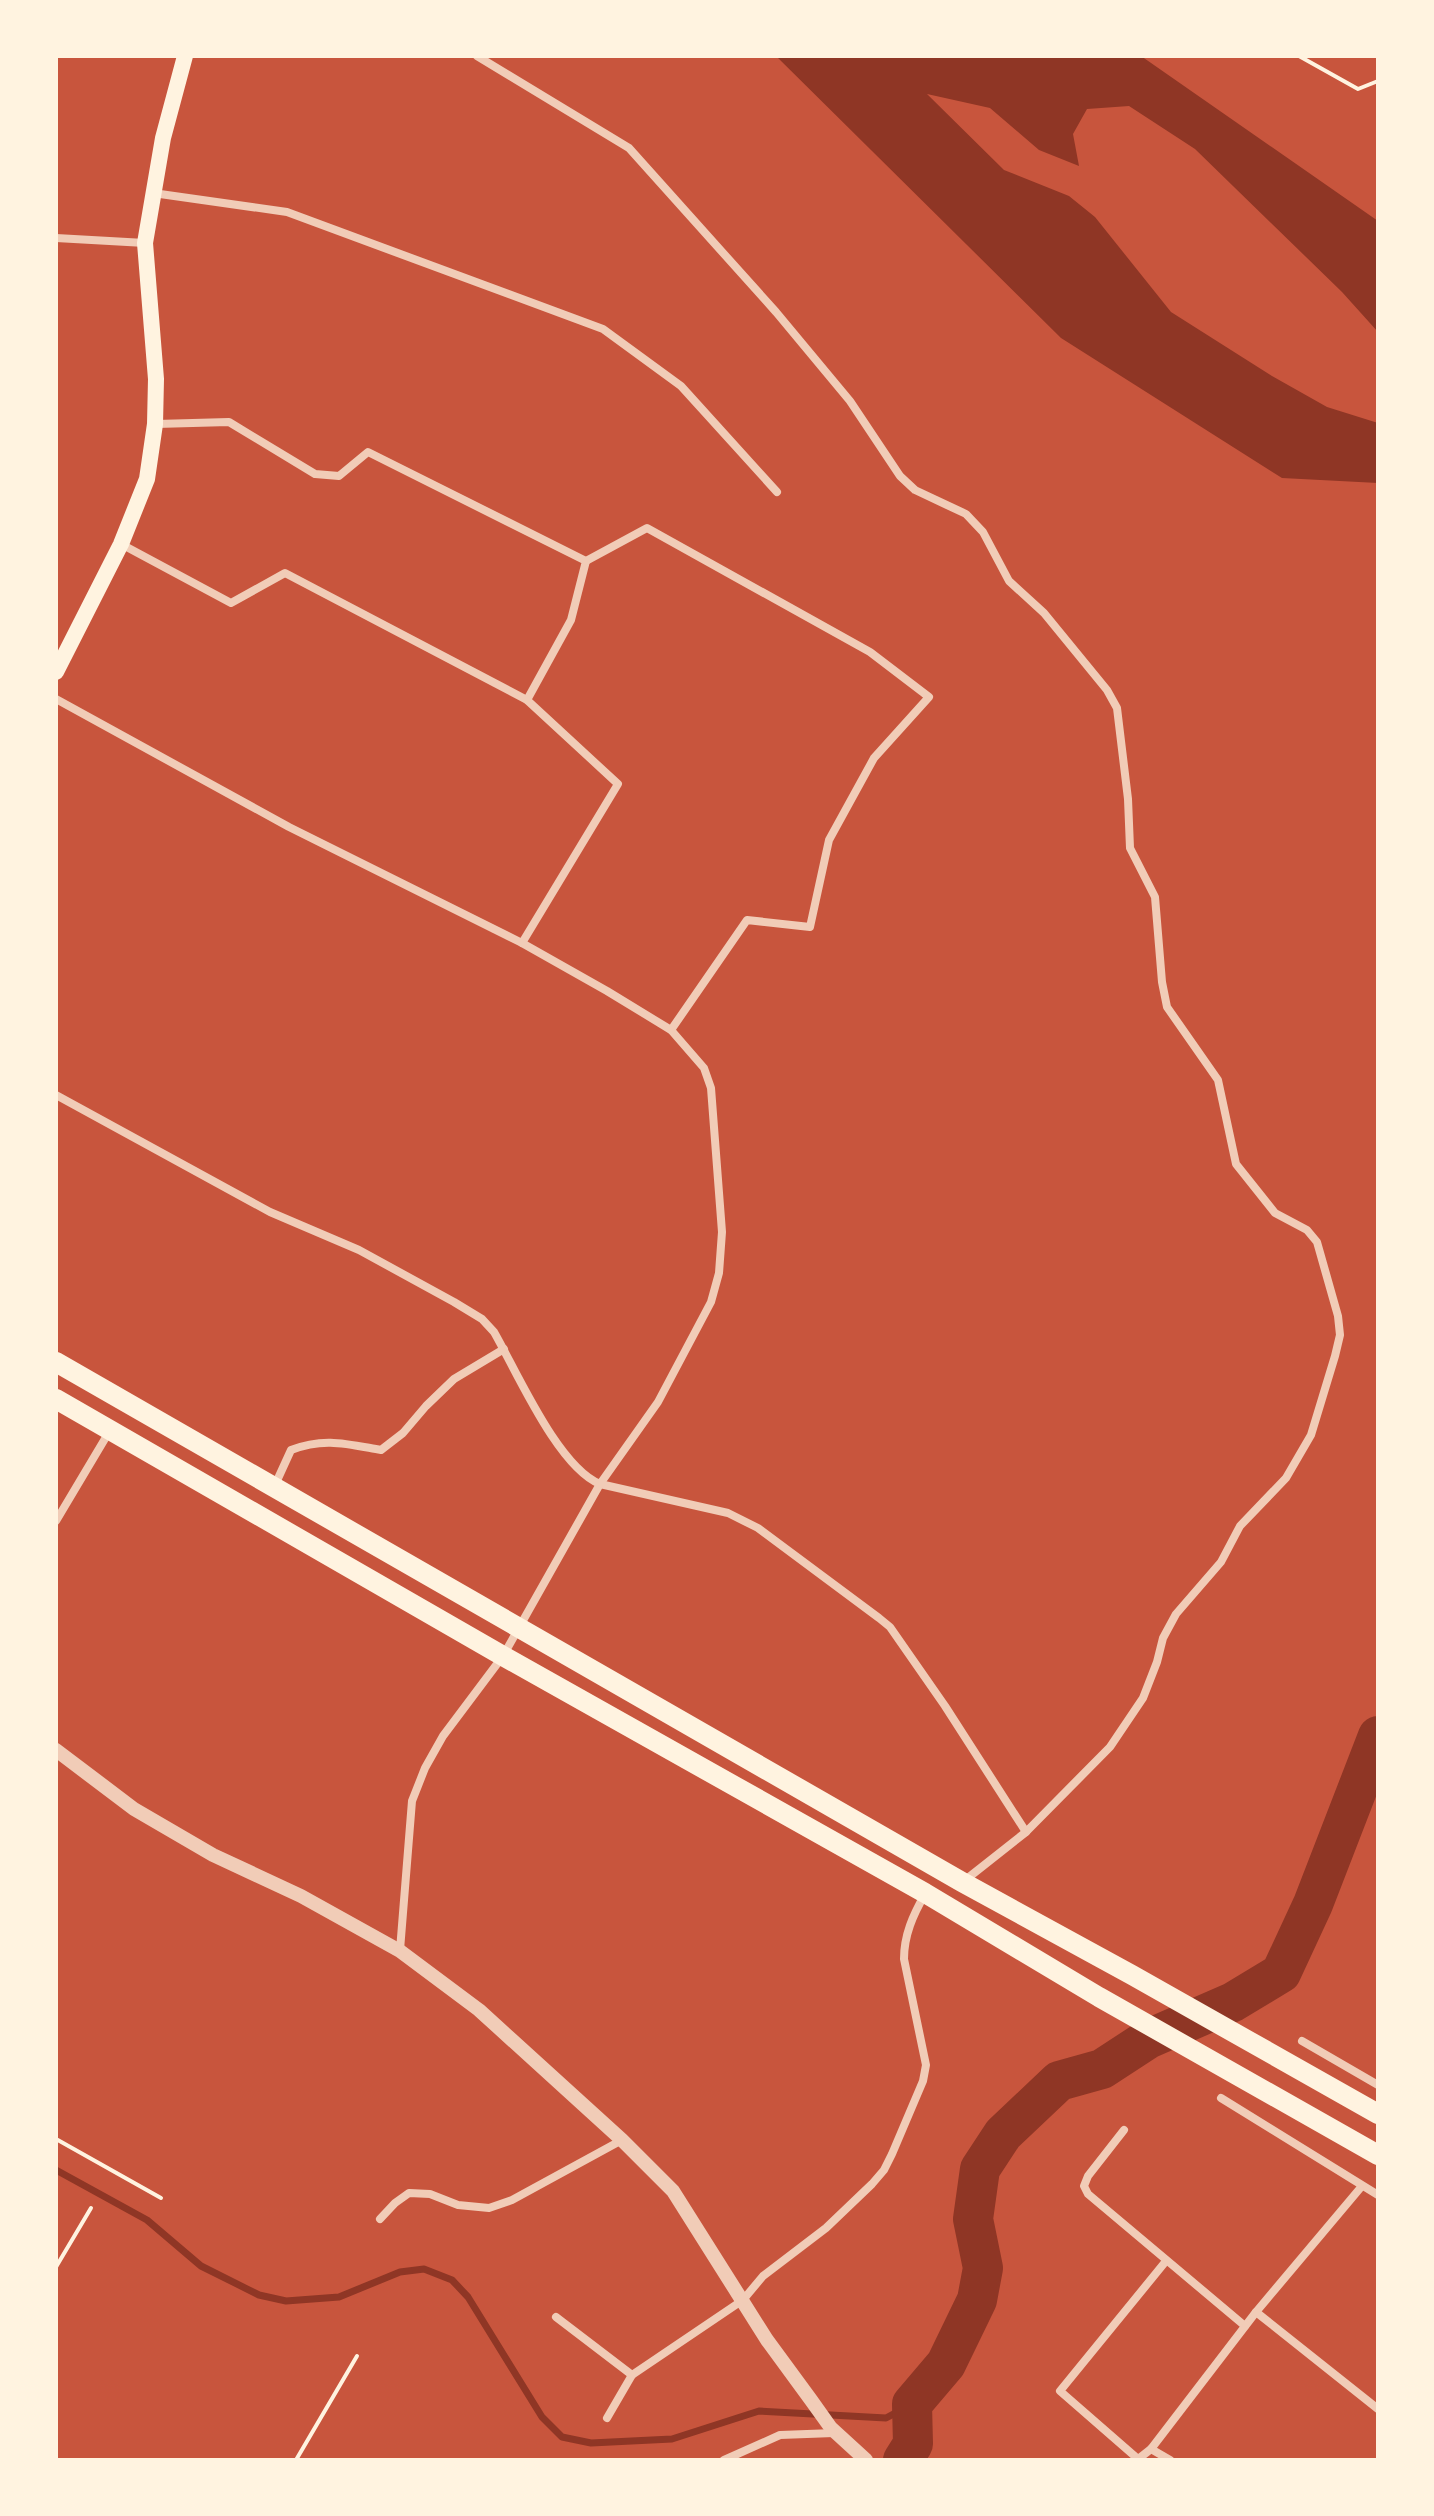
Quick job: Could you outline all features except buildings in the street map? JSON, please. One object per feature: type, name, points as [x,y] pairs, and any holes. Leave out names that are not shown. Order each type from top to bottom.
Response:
[{"type":"highway","points":[[56,1362],[962,1882],[1378,2114]]},
{"type":"highway","points":[[56,1399],[503,1656],[925,1893],[1099,1997],[1378,2155]]},
{"type":"main road","points":[[56,672],[121,544],[147,479],[155,424],[156,379],[145,243],[163,138],[185,56]]},
{"type":"street","points":[[477,56],[629,148],[804,345],[850,401],[900,476],[915,490],[966,514],[983,532],[1009,581],[1044,613],[1107,690],[1117,708],[1128,799],[1130,848],[1155,897],[1167,1007],[1218,1080],[1236,1164],[1275,1213],[1307,1230],[1317,1242],[1338,1316],[1340,1335],[1311,1435],[1286,1478],[1240,1526],[1221,1562],[1176,1614],[1163,1638],[1143,1698],[1110,1747],[1026,1832],[962,1882]]},
{"type":"street","points":[[153,193],[287,212],[603,329],[681,386],[777,492]]},
{"type":"street","points":[[56,238],[145,243]]},
{"type":"street","points":[[155,424],[229,422],[315,474],[339,476],[368,452],[586,561]]},
{"type":"street","points":[[527,700],[571,620],[586,561],[647,528],[870,652],[929,697],[874,758],[829,840],[810,927],[747,920],[671,1030]]},
{"type":"street","points":[[121,544],[231,603],[285,573],[527,700],[618,784],[522,943]]},
{"type":"street","points":[[56,699],[289,827],[522,943],[671,1030],[704,1068],[711,1088],[722,1232],[719,1273],[711,1302],[658,1402],[600,1484],[503,1656],[443,1736],[425,1768],[412,1801],[400,1951]]},
{"type":"street","points":[[56,1095],[270,1212],[359,1250],[482,1319],[494,1332],[556,1442],[589,1479],[728,1513],[758,1528],[879,1618],[890,1627],[945,1706],[1026,1832]]},
{"type":"street","points":[[275,1487],[291,1450],[309,1443],[337,1442],[381,1450],[403,1433],[454,1379],[504,1349]]},
{"type":"street","points":[[56,1521],[110,1430]]},
{"type":"street","points":[[56,1750],[134,1809],[213,1855],[301,1896],[400,1951],[479,2010],[622,2140],[673,2191],[833,2431],[865,2459]]},
{"type":"street","points":[[607,2418],[632,2375],[743,2300],[763,2276],[826,2228],[884,2170],[923,2081],[926,2065],[904,1959],[904,1945],[912,1917],[925,1893]]},
{"type":"street","points":[[1302,2041],[1378,2085]]},
{"type":"street","points":[[1221,2098],[1378,2195]]},
{"type":"street","points":[[1124,2130],[1088,2176],[1084,2186],[1088,2194],[1245,2326]]},
{"type":"street","points":[[380,2219],[409,2193],[430,2194],[458,2205],[489,2208],[512,2200],[622,2140]]},
{"type":"street","points":[[1166,2261],[1060,2391],[1138,2459],[1151,2449],[1256,2312],[1362,2186]]},
{"type":"street","points":[[1256,2312],[1378,2409]]},
{"type":"street","points":[[556,2317],[632,2375]]},
{"type":"street","points":[[724,2460],[780,2435],[833,2431]]},
{"type":"street","points":[[1151,2449],[1170,2460]]},
{"type":"path","points":[[1299,56],[1358,89],[1378,81]]},
{"type":"path","points":[[56,2139],[161,2198]]},
{"type":"path","points":[[56,2267],[91,2208]]},
{"type":"path","points":[[296,2460],[357,2356]]},
{"type":"shaded area","points":[[776,56],[1141,56],[1378,221],[1378,332],[1342,292],[1195,149],[1129,106],[1087,109],[1073,134],[1079,166],[1039,150],[990,108],[927,94],[1004,170],[1069,196],[1095,217],[1171,312],[1327,407],[1378,423],[1378,483],[1282,478],[1061,338]]},
{"type":"waterway","points":[[903,2460],[913,2444],[912,2404],[946,2364],[977,2300],[983,2268],[973,2219],[980,2169],[1003,2134],[1059,2081],[1102,2069],[1148,2039],[1233,2002],[1281,1973],[1313,1904],[1378,1736]]},
{"type":"waterway","points":[[56,2170],[147,2220],[201,2266],[259,2295],[286,2301],[339,2297],[400,2272],[424,2269],[452,2280],[468,2297],[542,2417],[562,2437],[591,2443],[672,2439],[759,2411],[886,2418],[912,2404]]}]
